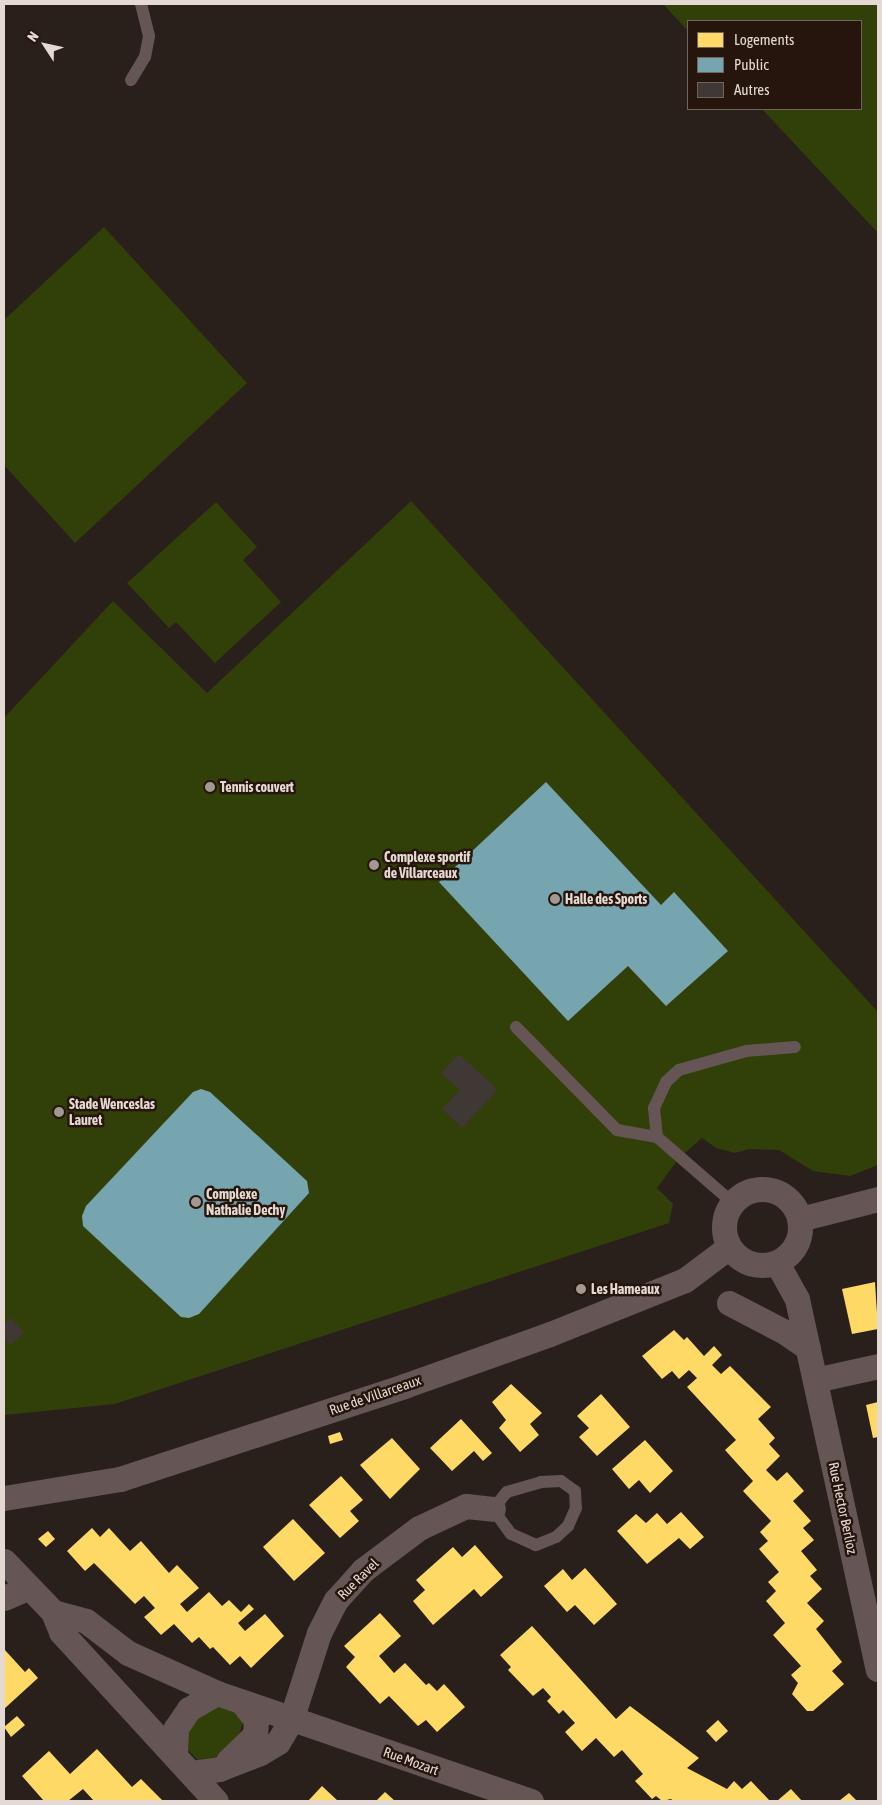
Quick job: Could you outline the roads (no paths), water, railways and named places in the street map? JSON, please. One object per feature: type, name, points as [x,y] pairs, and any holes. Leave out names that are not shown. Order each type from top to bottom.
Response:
[{"type":"street","points":[[766,1189],[788,1198],[800,1219],[801,1230],[794,1250],[777,1263],[755,1265],[745,1262],[729,1247],[724,1224],[733,1203],[742,1195],[766,1189]]},
{"type":"street","points":[[800,1219],[878,1199]]},
{"type":"street","name":"Rue de Villarceaux","points":[[4,1498],[120,1479],[404,1386],[550,1334],[685,1280],[729,1247]]},
{"type":"street","name":"Rue Hector Berlioz","points":[[777,1263],[797,1298],[878,1669]]},
{"type":"street","points":[[729,1303],[783,1330],[808,1348]]},
{"type":"street","points":[[815,1380],[878,1366]]},
{"type":"street","name":"Rue Ravel","points":[[292,1720],[319,1633],[336,1600],[363,1570],[418,1528],[466,1506],[494,1509]]},
{"type":"street","name":"Rue Mozart","points":[[4,1561],[53,1612],[61,1632],[216,1801]]},
{"type":"street","points":[[4,1598],[28,1588]]},
{"type":"street","name":"Rue Mozart","points":[[53,1612],[86,1621],[128,1652],[217,1693],[530,1801]]},
{"type":"street","points":[[175,1755],[176,1728],[189,1709],[217,1693]]},
{"type":"street","points":[[219,1769],[255,1735],[256,1720],[242,1702]]},
{"type":"street","points":[[192,1773],[219,1769],[260,1753],[278,1742],[292,1720]]},
{"type":"lane","points":[[131,80],[144,57],[150,36],[141,4]]},
{"type":"lane","points":[[516,1027],[617,1130],[656,1137],[733,1203]]},
{"type":"lane","points":[[656,1137],[654,1108],[666,1082],[679,1070],[746,1051],[795,1048]]},
{"type":"lane","points":[[562,1481],[575,1491],[576,1508],[568,1526],[556,1537],[536,1545],[511,1534],[494,1509],[507,1492],[541,1482],[562,1481]]},
{"type":"place","name":"Tennis couvert","points":[[210,787]]},
{"type":"place","name":"Complexe sportif de Villarceaux","points":[[374,865]]},
{"type":"place","name":"Halle des Sports","points":[[555,899]]},
{"type":"place","name":"Stade Wenceslas Lauret","points":[[59,1112]]},
{"type":"place","name":"Complexe Nathalie Dechy","points":[[196,1202]]},
{"type":"place","name":"Les Hameaux","points":[[581,1289]]}]
